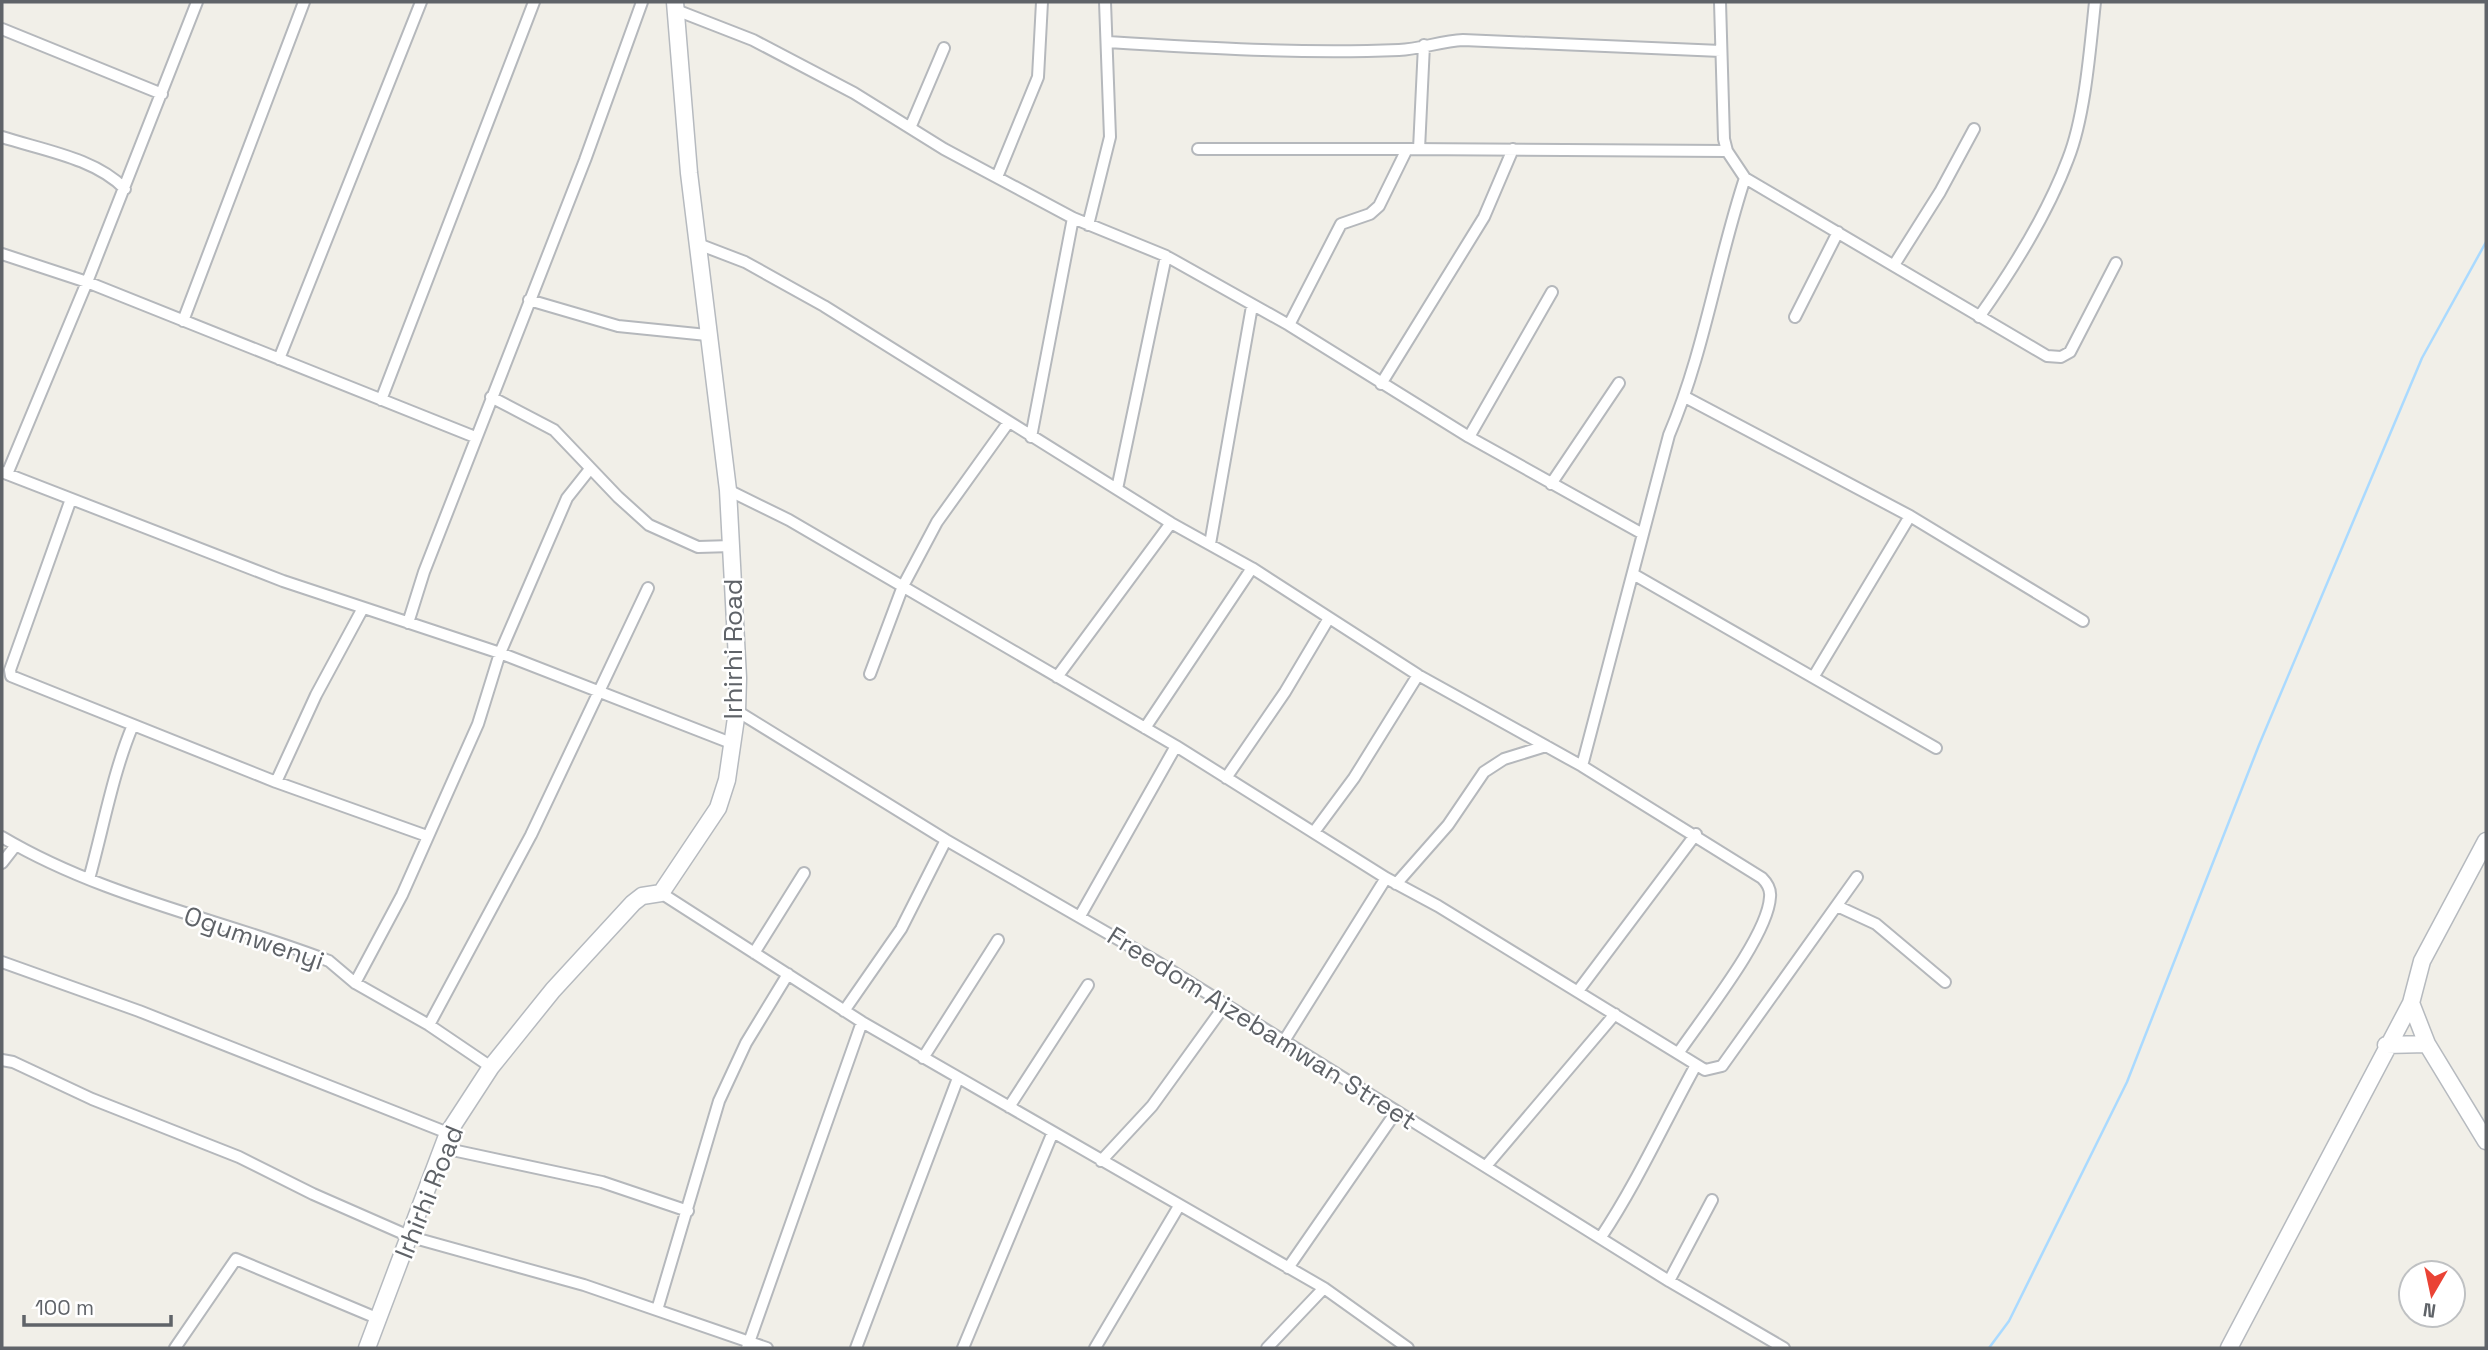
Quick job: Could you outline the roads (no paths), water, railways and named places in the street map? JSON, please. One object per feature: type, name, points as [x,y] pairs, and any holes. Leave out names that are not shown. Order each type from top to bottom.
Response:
[{"type":"street","points":[[197,2],[87,282],[5,473],[283,581],[500,653],[731,743]]},
{"type":"street","points":[[183,321],[304,2]]},
{"type":"street","points":[[279,359],[421,2]]},
{"type":"street","points":[[381,400],[534,2]]},
{"type":"street","points":[[408,623],[475,437],[642,2]]},
{"type":"street","points":[[997,177],[1038,76],[1042,2]]},
{"type":"street","points":[[1088,225],[1110,137],[1105,2]]},
{"type":"street","points":[[1720,2],[1724,139],[1727,151],[1745,178],[2047,356],[2061,357],[2070,352],[2116,263]]},
{"type":"street","points":[[1979,317],[2015,267],[2069,158],[2088,70],[2095,2]]},
{"type":"street","points":[[676,6],[753,40],[854,93],[910,128],[1073,218],[1166,256],[1289,325],[1469,437],[1642,533]]},
{"type":"street","name":"Irhirhi Road","points":[[368,1348],[446,1140],[491,1067],[553,990],[633,903],[642,896],[661,893],[718,808],[727,780],[737,711],[732,546],[728,490],[707,335],[676,6]]},
{"type":"street","points":[[2,29],[162,94]]},
{"type":"street","points":[[1108,42],[1242,50],[1403,50],[1438,41],[1463,40],[1721,51]]},
{"type":"street","points":[[1419,149],[1424,46]]},
{"type":"street","points":[[910,128],[944,48]]},
{"type":"street","points":[[1894,265],[1940,192],[1974,129]]},
{"type":"street","points":[[2,137],[82,162],[112,176],[125,188]]},
{"type":"street","points":[[1198,149],[1727,151]]},
{"type":"street","points":[[1289,325],[1341,224],[1370,214],[1379,206],[1407,149]]},
{"type":"street","points":[[1381,384],[1484,217],[1513,149]]},
{"type":"street","points":[[1582,766],[1669,435],[1685,397],[1718,268],[1745,178]]},
{"type":"street","points":[[1031,437],[1073,218]]},
{"type":"street","points":[[1796,317],[1838,232]]},
{"type":"street","points":[[698,244],[745,262],[824,306],[1171,523],[1252,568],[1418,675],[1582,766],[1762,878],[1767,884],[1770,897],[1758,931],[1679,1052]]},
{"type":"street","points":[[2,254],[87,282],[475,437]]},
{"type":"street","points":[[1117,489],[1166,256]]},
{"type":"street","points":[[1469,437],[1552,292]]},
{"type":"street","points":[[529,300],[618,326],[707,335]]},
{"type":"street","points":[[1210,544],[1252,306]]},
{"type":"street","points":[[1551,484],[1619,383]]},
{"type":"street","points":[[491,397],[554,430],[590,469],[649,525],[698,547],[732,546]]},
{"type":"street","points":[[1685,397],[1910,516],[2082,621]]},
{"type":"street","points":[[870,674],[903,586],[937,522],[1008,423]]},
{"type":"street","points":[[355,982],[402,895],[478,724],[500,653],[567,498],[590,469]]},
{"type":"street","points":[[728,490],[789,520],[1145,728],[1391,881],[1578,991],[1696,1065],[1711,1071],[1722,1066],[1857,877]]},
{"type":"street","points":[[71,499],[10,670],[11,676],[276,782],[428,836]]},
{"type":"street","points":[[1814,676],[1910,516]]},
{"type":"street","points":[[1057,677],[1171,523]]},
{"type":"street","points":[[1145,728],[1252,568]]},
{"type":"street","points":[[1633,574],[1936,748]]},
{"type":"street","points":[[429,1025],[531,835],[648,588]]},
{"type":"street","points":[[276,782],[316,695],[363,608]]},
{"type":"street","points":[[1226,778],[1284,692],[1329,618]]},
{"type":"street","points":[[1314,832],[1354,778],[1418,675]]},
{"type":"street","name":"Freedom Aizebamwan Street","points":[[737,711],[946,840],[1080,916],[1669,1281],[1784,1348]]},
{"type":"street","points":[[89,879],[116,785],[118,760],[132,726]]},
{"type":"street","points":[[1080,916],[1175,746]]},
{"type":"street","points":[[1284,1041],[1391,881],[1448,825],[1485,772],[1504,759],[1546,746]]},
{"type":"street","points":[[1578,991],[1696,835]]},
{"type":"street","name":"Ogumwenyi","points":[[2,837],[124,894],[329,961],[355,982],[429,1025],[491,1067]]},
{"type":"street","points":[[844,1010],[901,929],[946,840]]},
{"type":"street","points":[[2229,1348],[2386,1045],[2411,1003],[2422,961],[2486,841]]},
{"type":"street","points":[[2,863],[16,845]]},
{"type":"street","points":[[754,953],[804,873]]},
{"type":"street","points":[[661,893],[862,1022],[1324,1288],[1408,1348]]},
{"type":"street","points":[[1837,906],[1876,924],[1945,982]]},
{"type":"street","points":[[923,1058],[998,940]]},
{"type":"street","points":[[2,962],[127,1007],[446,1140],[602,1182],[688,1211]]},
{"type":"street","points":[[657,1310],[719,1101],[746,1043],[788,974]]},
{"type":"street","points":[[1009,1107],[1088,985]]},
{"type":"street","points":[[2411,1003],[2427,1044],[2486,1140]]},
{"type":"street","points":[[1101,1161],[1152,1106],[1224,1005]]},
{"type":"street","points":[[1486,1166],[1615,1014]]},
{"type":"street","points":[[748,1345],[862,1022]]},
{"type":"street","points":[[2386,1045],[2427,1044]]},
{"type":"street","points":[[2,1060],[13,1062],[92,1099],[239,1157],[313,1195],[411,1237],[584,1285],[748,1345],[767,1348]]},
{"type":"street","points":[[1601,1237],[1629,1195],[1648,1151],[1696,1065]]},
{"type":"street","points":[[856,1348],[958,1078]]},
{"type":"street","points":[[1288,1268],[1396,1112]]},
{"type":"street","points":[[963,1348],[1053,1132]]},
{"type":"street","points":[[1669,1281],[1712,1200]]},
{"type":"street","points":[[1095,1348],[1180,1206]]},
{"type":"street","points":[[176,1348],[236,1259],[379,1319]]},
{"type":"street","points":[[1267,1348],[1324,1288]]},
{"type":"waterway","points":[[1989,1348],[2009,1321],[2127,1082],[2259,745],[2422,358],[2486,242]]}]
